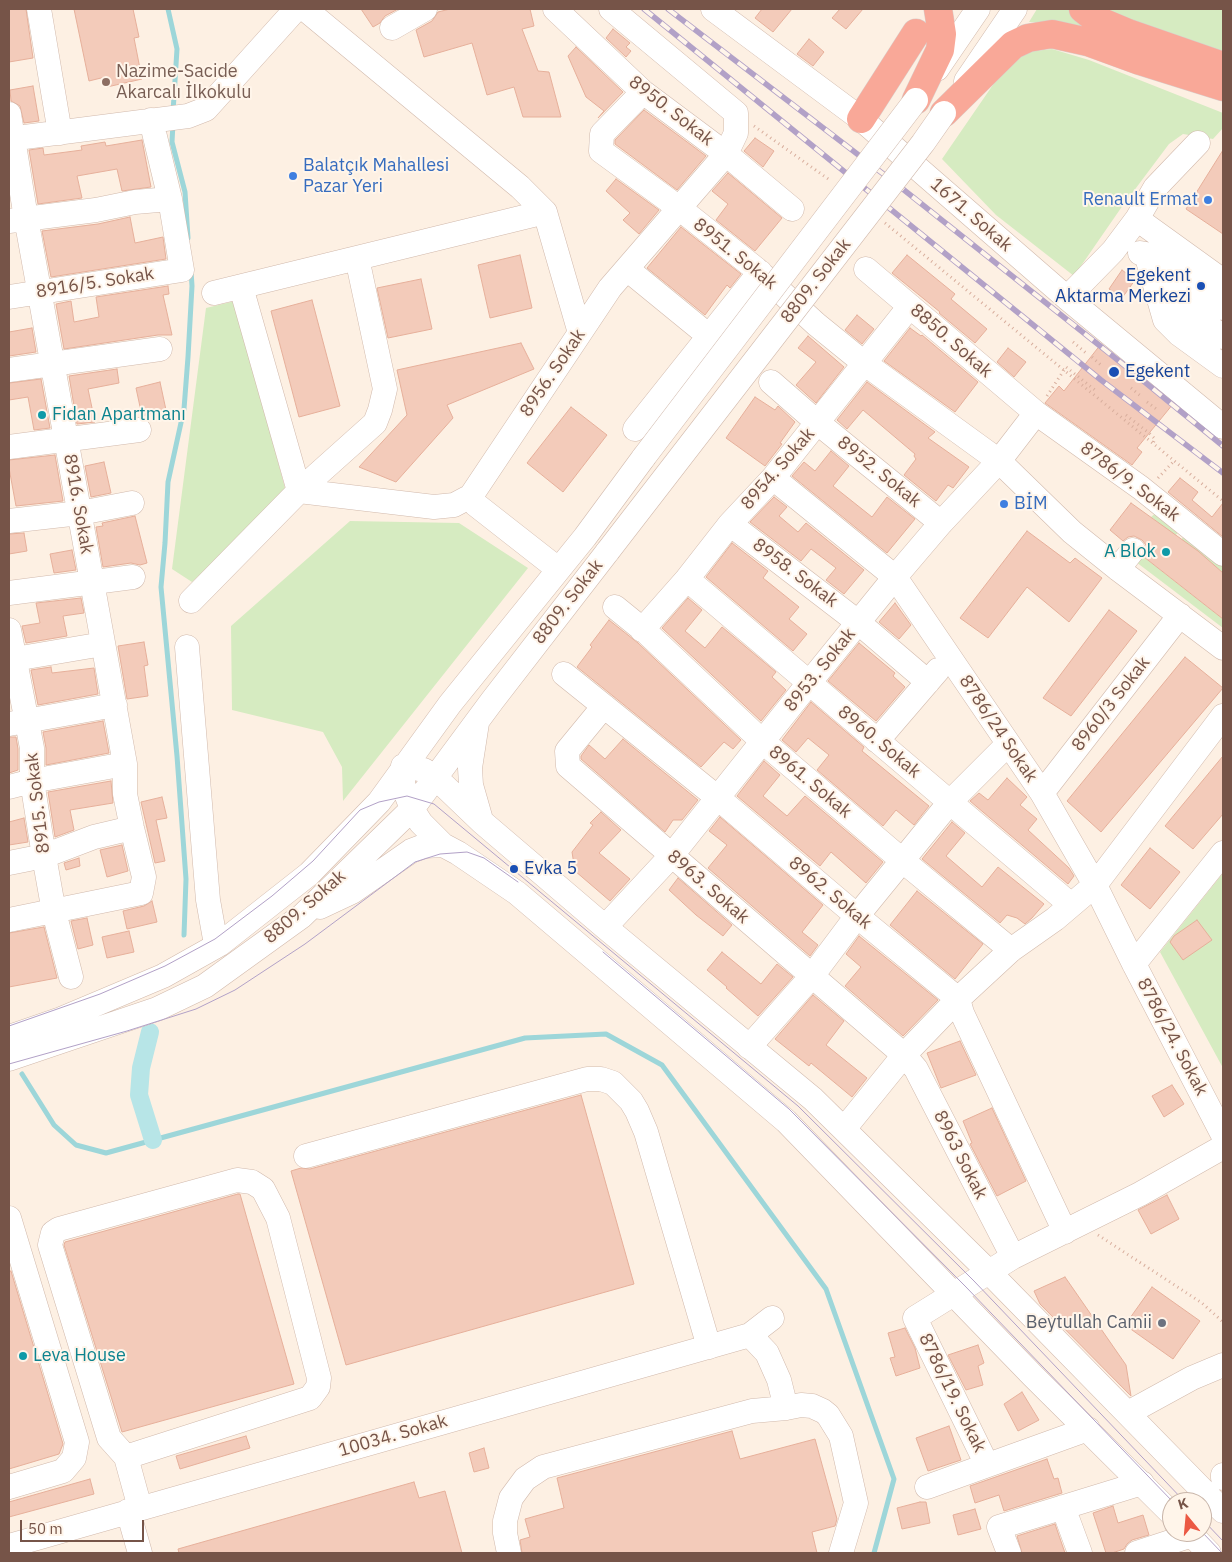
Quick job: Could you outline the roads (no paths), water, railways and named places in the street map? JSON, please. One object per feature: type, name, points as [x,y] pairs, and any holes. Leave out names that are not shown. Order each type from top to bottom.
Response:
[{"type":"highway","points":[[916,100],[940,50],[942,34],[938,9]]},
{"type":"highway","points":[[1083,9],[1097,20],[1128,33],[1223,66]]},
{"type":"highway","points":[[861,119],[916,33]]},
{"type":"highway","points":[[944,113],[1013,45],[1028,38],[1052,34],[1088,42],[1140,61],[1223,87]]},
{"type":"street","points":[[39,9],[60,133]]},
{"type":"street","points":[[11,139],[188,116],[206,109],[296,9]]},
{"type":"street","points":[[305,9],[520,188],[545,212],[580,333]]},
{"type":"street","points":[[392,28],[425,9]]},
{"type":"street","name":"8950. Sokak","points":[[555,9],[643,92],[726,154],[792,209]]},
{"type":"street","name":"8956. Sokak","points":[[471,496],[610,288],[726,154],[736,134],[736,113],[612,9]]},
{"type":"street","name":"1671. Sokak","points":[[713,9],[861,119],[1067,298],[1223,427]]},
{"type":"street","name":"8809. Sokak","points":[[9,1037],[61,1019],[163,976],[220,944],[309,874],[379,802],[403,766],[450,704],[585,537],[916,100],[978,9]]},
{"type":"street","name":"8809. Sokak","points":[[9,1059],[157,1009],[206,986],[302,916],[412,809],[478,720],[923,143],[1015,9]]},
{"type":"street","name":"8951. Sokak","points":[[643,92],[602,134],[601,151],[679,208],[760,272],[816,324],[864,363],[999,460],[1072,532],[1223,648]]},
{"type":"street","name":"8916. Sokak","points":[[9,114],[17,219],[39,291],[126,764],[125,794],[144,877],[141,893],[54,912]]},
{"type":"street","points":[[17,219],[96,210],[135,202],[170,199],[151,120]]},
{"type":"street","points":[[1067,298],[1113,251],[1137,219],[1155,188],[1198,144]]},
{"type":"street","name":"8916/5. Sokak","points":[[9,297],[182,270],[170,199]]},
{"type":"street","points":[[214,293],[545,212]]},
{"type":"street","points":[[1137,219],[1223,281]]},
{"type":"street","points":[[1113,251],[1146,254],[1191,283],[1223,308]]},
{"type":"street","points":[[1146,254],[1165,320],[1178,334],[1223,366]]},
{"type":"street","points":[[191,601],[299,491],[375,423],[385,389],[378,349],[357,258]]},
{"type":"street","points":[[627,269],[709,336]]},
{"type":"street","name":"8850. Sokak","points":[[866,269],[1036,413]]},
{"type":"street","points":[[635,429],[760,272]]},
{"type":"street","points":[[1155,284],[1223,337]]},
{"type":"street","points":[[241,286],[299,491]]},
{"type":"street","name":"8954. Sokak","points":[[642,630],[687,579],[730,524],[773,478],[910,306]]},
{"type":"street","points":[[9,370],[160,349]]},
{"type":"street","name":"8952. Sokak","points":[[771,382],[818,423],[941,523]]},
{"type":"street","name":"8953. Sokak","points":[[605,927],[672,855],[808,683],[860,623],[895,577],[999,460],[1036,413]]},
{"type":"street","name":"8786/9. Sokak","points":[[1036,413],[1141,488],[1223,554]]},
{"type":"street","points":[[9,446],[139,430]]},
{"type":"street","name":"8786/24 Sokak","points":[[773,478],[895,577],[1042,793],[1095,885]]},
{"type":"street","points":[[299,491],[434,507],[454,504],[471,496],[475,504],[558,569]]},
{"type":"street","points":[[9,521],[80,513],[132,503]]},
{"type":"street","name":"8958. Sokak","points":[[730,524],[860,623],[928,682]]},
{"type":"street","points":[[1118,569],[1133,550]]},
{"type":"street","points":[[9,593],[133,577]]},
{"type":"street","name":"8960. Sokak","points":[[687,579],[1071,905]]},
{"type":"street","name":"8961. Sokak","points":[[615,607],[762,741],[1011,950]]},
{"type":"street","name":"8960/3 Sokak","points":[[1042,793],[1180,615]]},
{"type":"street","name":"8915. Sokak","points":[[9,630],[18,722],[32,748],[32,781],[44,856],[54,912],[71,977]]},
{"type":"street","points":[[12,659],[103,644]]},
{"type":"street","points":[[187,648],[208,900],[215,939],[220,944]]},
{"type":"street","points":[[878,741],[949,657]]},
{"type":"street","name":"8962. Sokak","points":[[564,674],[718,798],[958,999]]},
{"type":"street","points":[[18,722],[115,705]]},
{"type":"street","name":"8963. Sokak","points":[[604,706],[567,750],[568,766],[904,1056]]},
{"type":"street","points":[[844,1129],[904,1056],[958,999],[1011,950],[1095,885],[1223,716]]},
{"type":"street","points":[[478,720],[470,768],[471,785],[482,822]]},
{"type":"street","points":[[749,1047],[812,976],[857,916],[950,802],[1008,744]]},
{"type":"street","points":[[9,787],[126,764]]},
{"type":"street","points":[[1162,1504],[953,1294],[786,1121],[517,893],[443,845],[421,823],[412,809],[403,784],[403,766],[424,770],[435,777],[482,822],[605,927],[813,1099],[989,1272],[1223,1511]]},
{"type":"street","points":[[9,863],[44,856],[94,837],[132,828]]},
{"type":"street","points":[[302,916],[352,892],[411,851],[424,846],[443,845]]},
{"type":"street","points":[[1095,885],[1134,964],[1223,853]]},
{"type":"street","points":[[9,920],[54,912]]},
{"type":"street","name":"8786/24. Sokak","points":[[1134,964],[1220,1121]]},
{"type":"street","points":[[958,999],[962,1014],[1073,1228]]},
{"type":"street","name":"8963 Sokak","points":[[904,1056],[916,1069],[1013,1257]]},
{"type":"street","points":[[306,1156],[587,1079],[601,1078],[613,1083],[631,1101],[646,1132],[709,1347]]},
{"type":"street","name":"8786/19. Sokak","points":[[987,1465],[915,1318],[1013,1257],[1140,1194],[1223,1147]]},
{"type":"street","points":[[126,1457],[310,1398],[318,1387],[318,1378],[278,1218],[263,1189],[252,1182],[238,1180],[59,1229],[53,1234],[50,1245],[109,1438],[126,1457],[140,1553]]},
{"type":"street","points":[[9,1218],[77,1442],[74,1458],[63,1471],[9,1487]]},
{"type":"street","name":"10034. Sokak","points":[[9,1546],[750,1335],[772,1318]]},
{"type":"street","points":[[750,1335],[767,1353],[779,1380],[786,1408]]},
{"type":"street","points":[[1128,1413],[1192,1378],[1223,1364]]},
{"type":"street","points":[[509,1553],[505,1527],[509,1504],[517,1488],[525,1479],[543,1467],[752,1411],[786,1408],[801,1404],[818,1408],[828,1415],[841,1436],[856,1502],[841,1553]]},
{"type":"street","points":[[927,1487],[1088,1429]]},
{"type":"street","points":[[1009,1553],[999,1527],[1142,1483]]},
{"type":"street","points":[[1063,1507],[1080,1553]]},
{"type":"street","points":[[1137,1553],[1168,1542]]},
{"type":"street","points":[[1199,1542],[1209,1553]]},
{"type":"waterway","points":[[168,9],[177,49],[173,112]]},
{"type":"waterway","points":[[173,123],[172,142],[185,192],[188,238]]},
{"type":"waterway","points":[[184,935],[186,879],[177,756],[161,587],[168,482],[184,409],[192,286],[191,271]]},
{"type":"waterway","points":[[150,1032],[141,1068],[139,1095],[153,1140]]},
{"type":"waterway","points":[[22,1074],[54,1125],[76,1145],[106,1153],[525,1038],[606,1034],[662,1065],[826,1289],[894,1479],[874,1553]]},
{"type":"tram line","points":[[9,1026],[100,994],[165,966],[215,939],[272,896],[313,861],[360,810],[379,802],[407,796],[434,804],[798,1106],[974,1281],[1175,1492]]},
{"type":"tram line","points":[[9,1064],[127,1031],[196,1009],[235,990],[305,944],[415,862],[440,854],[467,852],[484,858],[518,882]]},
{"type":"tram line","points":[[603,952],[789,1109],[966,1287],[1163,1492]]},
{"type":"tram line","points":[[1212,1529],[1223,1541]]},
{"type":"tram line","points":[[1212,1542],[1222,1553]]},
{"type":"railway","points":[[644,9],[1101,380],[1223,473]]},
{"type":"railway","points":[[668,9],[899,186],[1223,446]]},
{"type":"place","name":"Nazime-Sacide Akarcalı İlkokulu","points":[[106,82]]},
{"type":"place","name":"Balatçık Mahallesi Pazar Yeri","points":[[293,176]]},
{"type":"place","name":"Renault Ermat","points":[[1208,200]]},
{"type":"place","name":"Egekent Aktarma Merkezi","points":[[1201,286]]},
{"type":"place","name":"Egekent","points":[[1114,372]]},
{"type":"place","name":"Fidan Apartmanı","points":[[42,415]]},
{"type":"place","name":"BİM","points":[[1004,504]]},
{"type":"place","name":"A Blok","points":[[1166,552]]},
{"type":"place","name":"Evka 5","points":[[514,869]]},
{"type":"place","name":"Beytullah Camii","points":[[1162,1323]]},
{"type":"place","name":"Leva House","points":[[23,1356]]}]
